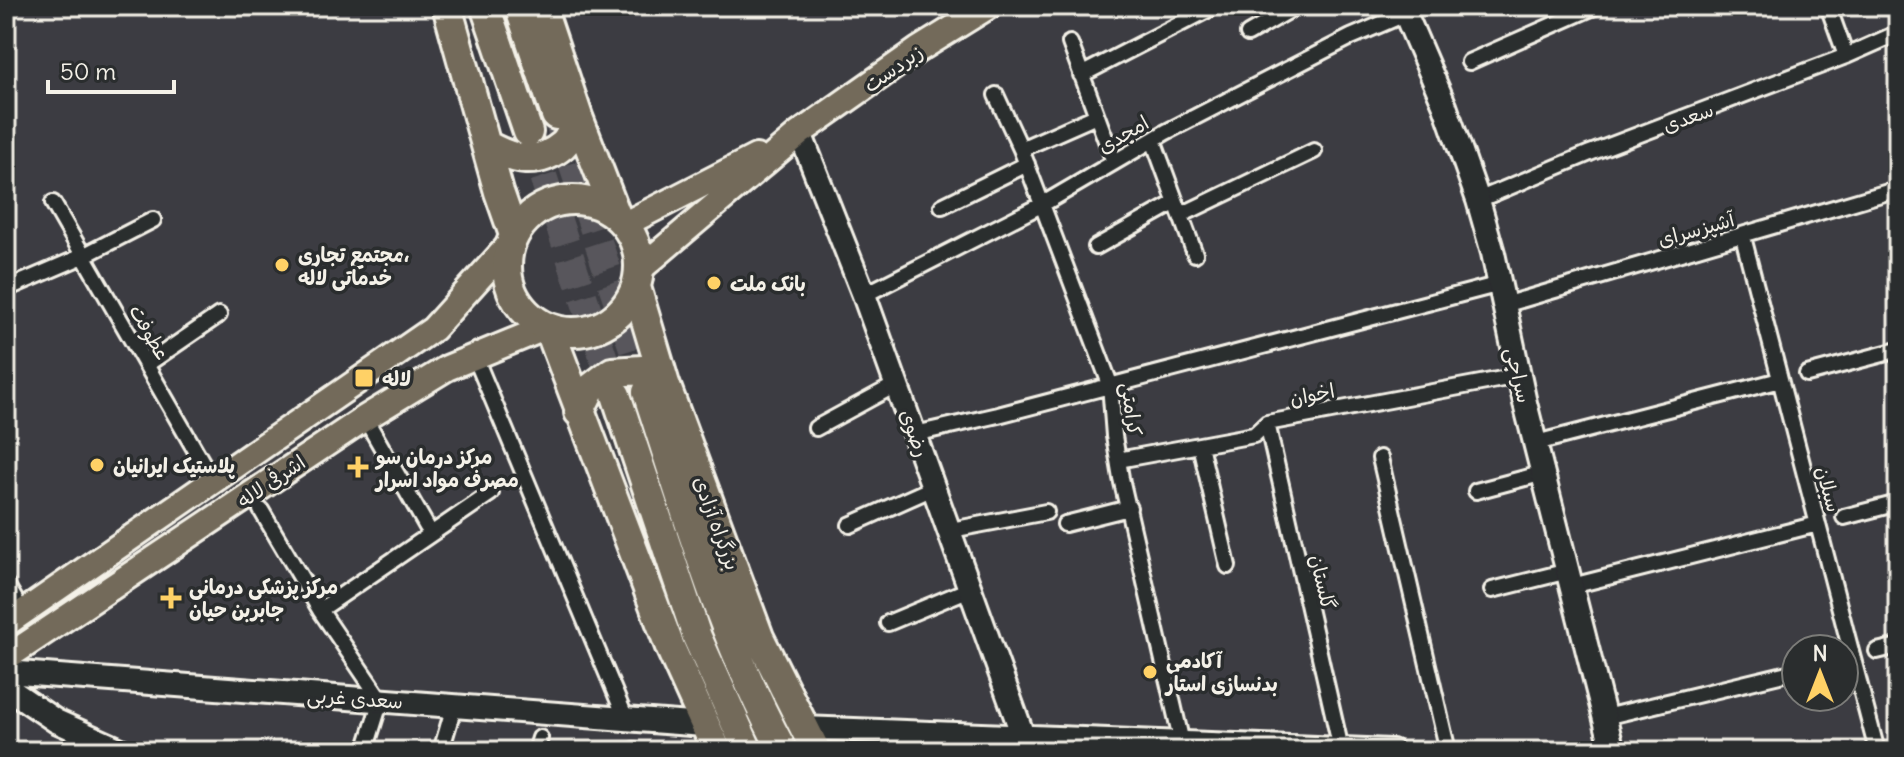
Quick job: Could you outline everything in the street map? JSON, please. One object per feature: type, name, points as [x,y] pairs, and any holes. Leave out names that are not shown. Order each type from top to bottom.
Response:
[{"type":"highway","points":[[447,6],[488,146],[511,241]]},
{"type":"highway","points":[[485,6],[528,132]]},
{"type":"highway","points":[[519,6],[567,116],[638,251],[638,278],[626,306],[610,321],[591,330],[570,332],[548,327],[531,317],[517,301],[508,282],[506,261],[511,241],[522,223],[538,209],[557,201],[578,199],[598,204],[620,219]]},
{"type":"highway","points":[[488,146],[512,159],[540,158],[565,144],[567,116],[541,6]]},
{"type":"highway","name":"بزرگراه آزادی","points":[[638,278],[656,388],[723,626],[757,703],[783,751]]},
{"type":"highway","points":[[548,327],[670,647],[717,751]]},
{"type":"highway","points":[[579,412],[591,388],[612,372],[642,370],[656,388]]},
{"type":"highway","name":"بزرگراه آزادی","points":[[656,388],[759,637],[809,739]]},
{"type":"highway","points":[[616,395],[697,637],[748,751]]},
{"type":"main road","name":"زبردست","points":[[638,278],[800,133],[981,8]]},
{"type":"main road","name":"زبردست","points":[[620,219],[800,133]]},
{"type":"main road","name":"اشرفی لاله","points":[[15,618],[433,329],[511,241]]},
{"type":"main road","name":"اشرفی لاله","points":[[6,658],[365,418],[447,368],[548,327]]},
{"type":"street","points":[[1081,75],[1215,6]]},
{"type":"street","points":[[1248,34],[1297,6]]},
{"type":"street","points":[[1828,6],[1846,56]]},
{"type":"street","points":[[1469,62],[1590,7]]},
{"type":"street","name":"امجدی","points":[[864,295],[1043,204],[1153,140],[1404,10]]},
{"type":"street","name":"سراجی","points":[[1404,10],[1445,106],[1478,200],[1518,376],[1613,751]]},
{"type":"street","name":"سعدی","points":[[1478,200],[1898,33]]},
{"type":"street","points":[[1070,43],[1114,162]]},
{"type":"street","name":"کرامتی","points":[[996,95],[1043,204],[1110,384],[1118,460],[1182,743]]},
{"type":"street","points":[[1021,149],[1096,116]]},
{"type":"street","name":"رضوی","points":[[800,133],[951,530],[1023,736]]},
{"type":"street","points":[[1153,140],[1195,254]]},
{"type":"street","points":[[1096,247],[1314,151]]},
{"type":"street","points":[[942,206],[1027,164]]},
{"type":"street","name":"آشپزسرای","points":[[915,434],[1110,384],[1743,237],[1898,189]]},
{"type":"street","name":"عطوفت","points":[[53,203],[213,481]]},
{"type":"street","points":[[6,289],[83,256],[153,220]]},
{"type":"street","name":"سبلان","points":[[1743,237],[1818,524],[1842,633]]},
{"type":"street","points":[[146,365],[219,315]]},
{"type":"street","points":[[1807,374],[1898,350]]},
{"type":"street","points":[[475,357],[626,719]]},
{"type":"street","name":"اخوان","points":[[1118,460],[1254,435],[1267,423],[1518,376]]},
{"type":"street","points":[[1536,443],[1780,380]]},
{"type":"street","points":[[816,428],[897,384]]},
{"type":"street","points":[[365,418],[427,527]]},
{"type":"street","name":"گلستان","points":[[1267,423],[1341,749]]},
{"type":"street","points":[[1200,445],[1228,566]]},
{"type":"street","points":[[1380,458],[1448,751]]},
{"type":"street","points":[[1476,491],[1544,473]]},
{"type":"street","points":[[850,525],[935,487]]},
{"type":"street","points":[[320,610],[491,493]]},
{"type":"street","points":[[1844,517],[1898,503]]},
{"type":"street","points":[[1065,524],[1129,508]]},
{"type":"street","points":[[261,510],[320,610],[381,700],[365,751]]},
{"type":"street","points":[[951,530],[1046,512]]},
{"type":"street","points":[[1492,590],[1570,579],[1818,524]]},
{"type":"street","points":[[6,584],[15,618]]},
{"type":"street","points":[[888,623],[972,588]]},
{"type":"street","points":[[1877,651],[1898,646]]},
{"type":"street","name":"سعدی غربی","points":[[6,672],[704,725]]},
{"type":"street","points":[[1605,717],[1780,675]]},
{"type":"street","points":[[6,687],[56,721],[123,751]]},
{"type":"street","name":"سبلان","points":[[1860,696],[1877,751]]},
{"type":"street","points":[[441,751],[454,706]]},
{"type":"street","points":[[809,739],[989,743],[1023,736],[1126,746],[1182,743],[1269,749],[1388,751]]},
{"type":"tunnel","points":[[559,123],[647,391]]},
{"type":"tunnel","points":[[530,137],[616,395]]},
{"type":"place","name":"مجتمع تجاری، خدماتی لاله","points":[[282,265]]},
{"type":"place","name":"بانک ملت","points":[[714,283]]},
{"type":"place","name":"لاله","points":[[364,378]]},
{"type":"place","name":"پلاستیک ایرانیان","points":[[97,465]]},
{"type":"place","name":"مرکز درمان سو مصرف مواد اسرار","points":[[358,467]]},
{"type":"place","name":"مرکز پزشکی درمانی جابربن حیان","points":[[171,598]]},
{"type":"place","name":"آکادمی بدنسازی استار","points":[[1150,672]]}]
